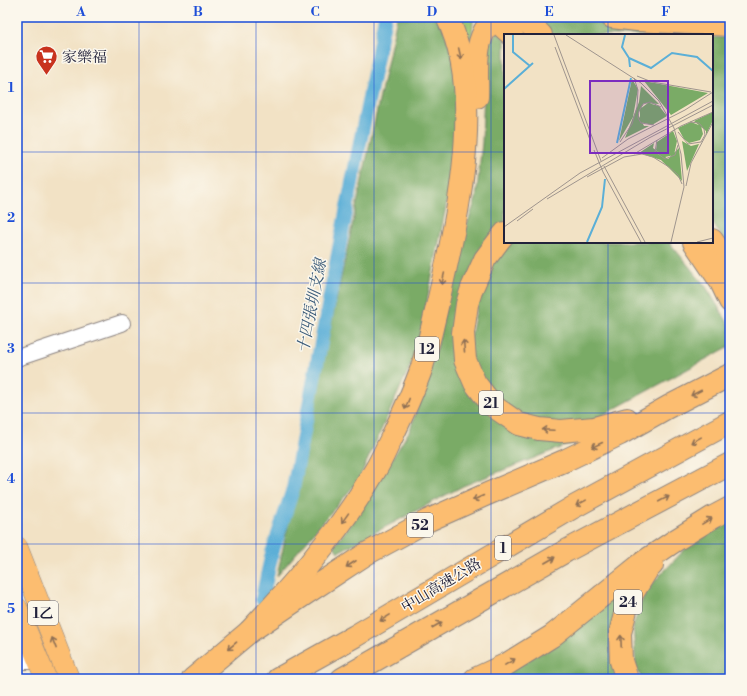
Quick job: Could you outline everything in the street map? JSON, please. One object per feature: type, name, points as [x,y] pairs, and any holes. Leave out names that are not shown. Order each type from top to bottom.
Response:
[{"type":"highway","name":"12","points":[[249,632],[314,559],[346,517],[377,468],[403,414],[421,368],[449,254],[463,170],[466,124],[465,87],[460,54],[447,17]]},
{"type":"highway","points":[[449,254],[469,188],[474,166],[478,53],[480,41],[494,17],[511,34]]},
{"type":"highway","points":[[522,17],[540,34]]},
{"type":"highway","points":[[612,17],[637,20],[730,25]]},
{"type":"highway","name":"21","points":[[504,235],[485,259],[472,288],[467,304],[463,333],[465,360],[475,383],[493,406],[520,424],[539,429],[561,430],[594,428],[668,407]]},
{"type":"highway","points":[[682,243],[727,283]]},
{"type":"highway","points":[[695,243],[727,283]]},
{"type":"highway","points":[[713,243],[727,283]]},
{"type":"highway","points":[[668,407],[727,377]]},
{"type":"highway","name":"52","points":[[193,679],[249,632],[366,554],[429,520],[564,461],[620,434],[668,407]]},
{"type":"highway","name":"中山高速公路","points":[[278,679],[355,636],[572,508],[730,422]]},
{"type":"highway","name":"1","points":[[342,679],[566,551],[730,464]]},
{"type":"highway","points":[[475,679],[507,664],[552,636],[645,561],[676,540],[730,508]]},
{"type":"highway","name":"24","points":[[627,679],[622,661],[620,634],[629,599],[647,570],[676,540]]},
{"type":"main road","name":"1乙","points":[[17,547],[69,679]]},
{"type":"main road","name":"1乙","points":[[17,608],[42,670]]},
{"type":"lane","points":[[17,358],[122,323]]},
{"type":"lane","points":[[17,661],[42,670]]},
{"type":"green space","points":[[397,17],[440,17],[459,76],[459,142],[417,351],[358,481],[277,576]]},
{"type":"green space","points":[[452,17],[473,17],[470,60]]},
{"type":"green space","points":[[532,17],[559,17],[672,34],[550,34]]},
{"type":"green space","points":[[497,31],[504,38],[504,231],[465,286],[471,393],[575,442],[463,486],[338,552],[334,546],[354,520],[410,430],[437,348],[453,265],[476,199],[482,143],[484,89],[488,45]]},
{"type":"green space","points":[[713,37],[730,38],[730,250],[713,224]]},
{"type":"green space","points":[[508,243],[670,243],[706,287],[730,326],[730,346],[592,421],[556,427],[501,411],[467,355],[485,268]]},
{"type":"green space","points":[[730,513],[730,679],[642,679],[636,667],[633,626],[646,590],[711,522]]},
{"type":"green space","points":[[609,597],[616,601],[610,647],[617,679],[488,679]]},
{"type":"waterway","name":"十四張圳支線","points":[[262,599],[272,553],[293,489],[385,17]]},
{"type":"place","name":"家樂福","points":[[47,76]]}]
